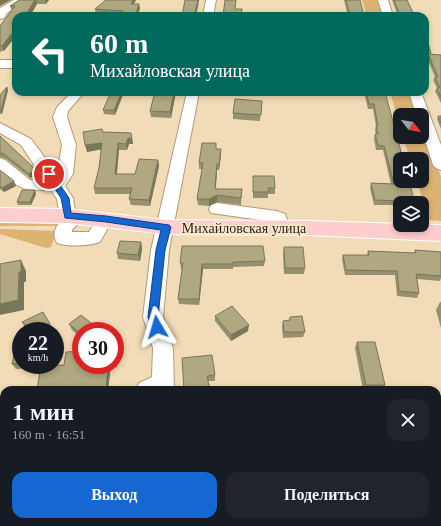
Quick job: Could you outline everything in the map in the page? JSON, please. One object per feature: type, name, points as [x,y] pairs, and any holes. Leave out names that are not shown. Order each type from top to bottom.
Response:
[{"type":"main road","name":"Михайловская улица","points":[[0,216],[106,219],[166,227],[282,228],[441,234]]},
{"type":"street","points":[[0,16],[4,11],[21,0]]},
{"type":"street","points":[[209,12],[211,0]]},
{"type":"street","points":[[383,0],[387,12]]},
{"type":"street","points":[[0,64],[12,64]]},
{"type":"street","points":[[57,185],[65,174],[69,145],[60,116],[62,110],[75,96]]},
{"type":"street","points":[[158,386],[163,348],[153,317],[160,250],[192,96]]},
{"type":"street","points":[[416,96],[441,165]]},
{"type":"street","points":[[0,127],[26,142],[65,198],[72,217]]},
{"type":"street","points":[[0,163],[26,185],[57,185]]},
{"type":"street","points":[[217,209],[271,215],[279,218],[282,228]]},
{"type":"shaded area","points":[[362,0],[380,0],[384,12],[366,12]]},
{"type":"shaded area","points":[[391,96],[413,96],[418,108],[395,108]]},
{"type":"shaded area","points":[[429,142],[441,177],[441,221],[429,220],[429,196],[422,196],[419,188],[429,188],[429,152],[408,152],[405,144],[429,144]]},
{"type":"shaded area","points":[[0,221],[59,224],[58,226],[0,226]]},
{"type":"shaded area","points":[[0,229],[57,231],[51,247],[46,248],[0,234]]},
{"type":"building","points":[[19,0],[35,0],[28,12],[12,12],[12,33],[2,46],[0,46],[0,26],[15,6],[10,6]]},
{"type":"building","points":[[106,0],[133,0],[131,4],[139,4],[136,12],[95,9]]},
{"type":"building","points":[[185,0],[198,0],[195,12],[183,12]]},
{"type":"building","points":[[225,0],[236,0],[235,9],[242,9],[242,12],[224,12]]},
{"type":"building","points":[[346,0],[360,0],[363,12],[349,12]]},
{"type":"building","points":[[394,0],[407,0],[413,12],[398,12]]},
{"type":"building","points":[[429,54],[441,55],[441,97],[437,88],[440,88],[435,77],[438,77]]},
{"type":"building","points":[[7,87],[1,111],[0,111],[0,95]]},
{"type":"building","points":[[109,96],[120,96],[114,110],[103,110]]},
{"type":"building","points":[[154,96],[173,96],[170,112],[150,111]]},
{"type":"building","points":[[367,96],[386,96],[393,122],[393,144],[399,144],[401,152],[393,152],[393,180],[384,146],[378,145],[375,134],[378,134],[376,126],[378,126],[374,104],[369,104]]},
{"type":"building","points":[[235,99],[262,101],[261,115],[233,113]]},
{"type":"building","points":[[438,116],[441,116],[441,123]]},
{"type":"building","points":[[102,129],[103,132],[131,133],[132,138],[128,138],[126,144],[118,143],[115,174],[135,174],[139,159],[158,160],[149,200],[129,199],[132,188],[94,188],[99,168],[102,143],[85,145],[83,132]]},
{"type":"building","points":[[0,136],[36,170],[29,174],[4,154],[0,153]]},
{"type":"building","points":[[202,143],[216,143],[216,149],[221,149],[219,164],[217,164],[216,189],[242,189],[241,198],[217,195],[209,199],[197,199],[203,163],[199,163]]},
{"type":"building","points":[[0,170],[14,181],[2,188],[0,186]]},
{"type":"building","points":[[253,176],[274,176],[275,188],[268,188],[269,192],[253,192]]},
{"type":"building","points":[[371,183],[393,184],[393,188],[411,188],[413,196],[393,196],[393,201],[375,200]]},
{"type":"building","points":[[22,190],[35,190],[30,202],[17,202]]},
{"type":"building","points":[[120,241],[141,242],[138,255],[117,253]]},
{"type":"building","points":[[182,246],[263,246],[265,261],[233,262],[233,264],[202,264],[199,299],[178,299],[183,263],[180,263]]},
{"type":"building","points":[[284,247],[303,247],[305,268],[285,268]]},
{"type":"building","points":[[415,250],[441,252],[441,276],[416,274],[419,293],[399,291],[397,271],[346,270],[343,255],[369,255],[368,251],[416,253]]},
{"type":"building","points":[[21,260],[18,300],[0,304],[0,264]]},
{"type":"building","points":[[232,306],[249,325],[231,335],[215,316]]},
{"type":"building","points":[[43,312],[49,322],[22,322]]},
{"type":"building","points":[[81,315],[90,322],[72,322],[72,326],[69,324]]},
{"type":"building","points":[[302,316],[305,332],[284,332],[283,321],[290,320],[290,317]]},
{"type":"building","points":[[357,342],[375,342],[385,385],[366,385]]},
{"type":"building","points":[[66,352],[72,352],[72,374],[107,374],[106,386],[38,386],[40,374],[64,374]]},
{"type":"building","points":[[212,355],[215,375],[207,376],[209,386],[184,386],[182,358]]},
{"type":"route","points":[[49,174],[65,198],[68,216],[106,219],[166,227],[160,250],[153,317],[157,327]]}]
